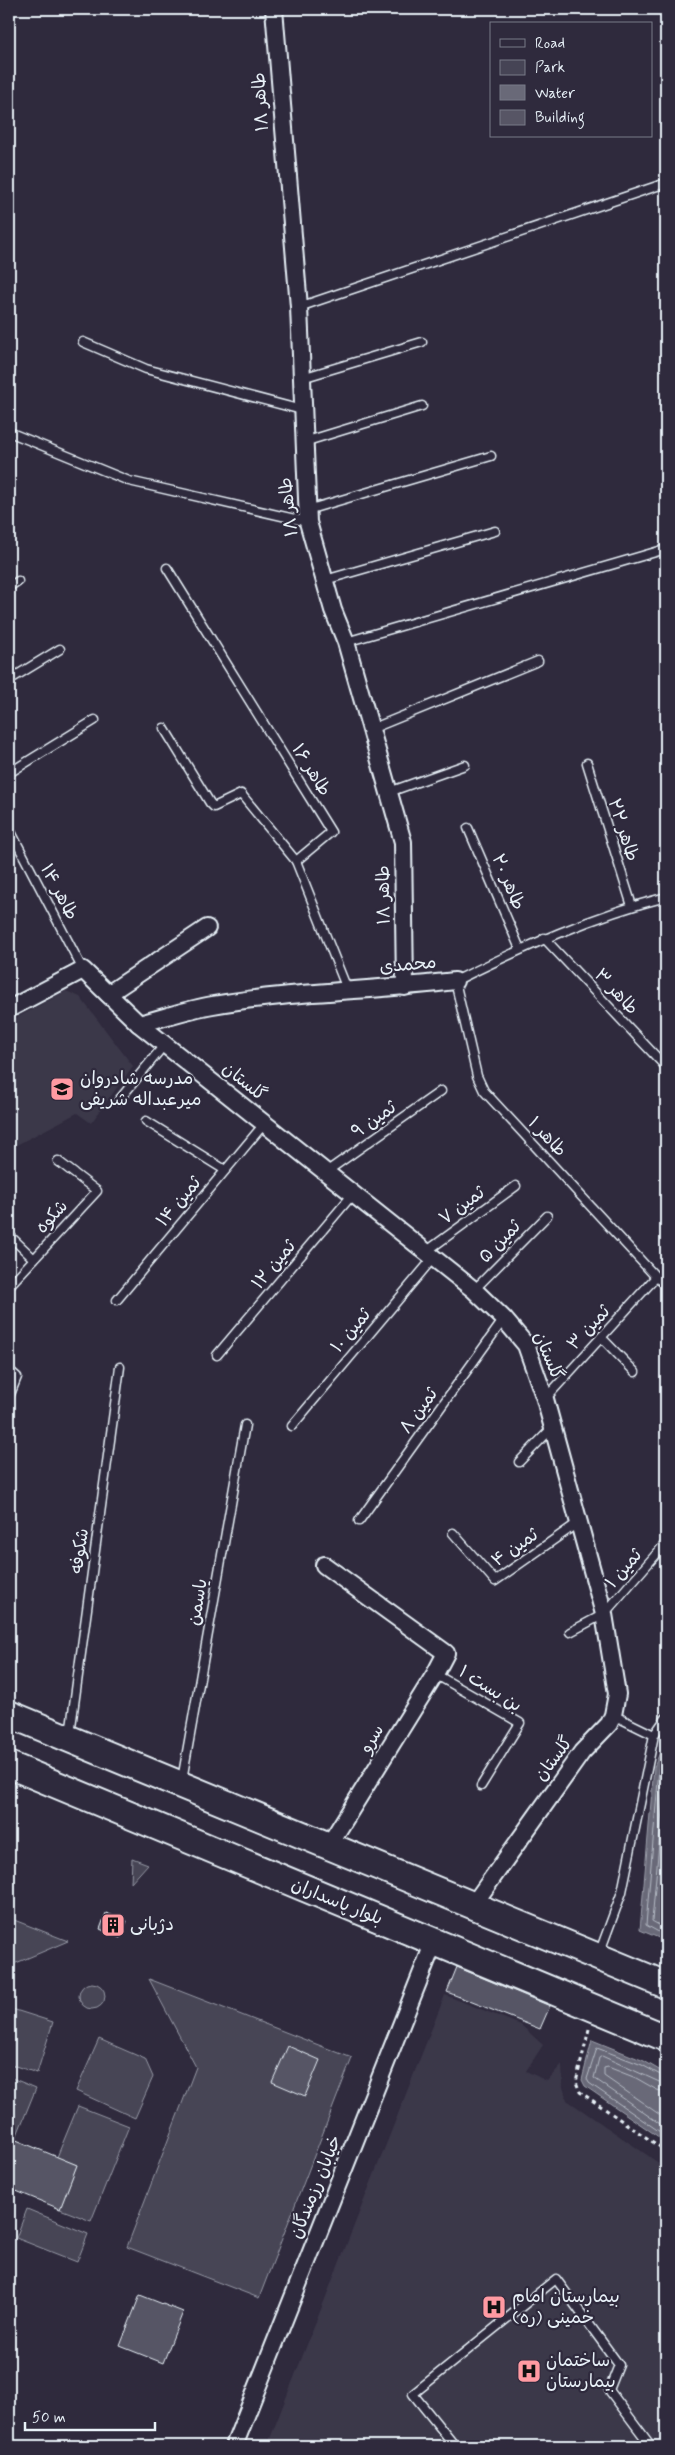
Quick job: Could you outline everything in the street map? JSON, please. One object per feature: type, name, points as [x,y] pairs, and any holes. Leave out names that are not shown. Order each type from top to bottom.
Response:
[{"type":"highway","points":[[9,1714],[666,1985]]},
{"type":"highway","name":"بلوار پاسداران","points":[[9,1765],[666,2038]]},
{"type":"street","name":"طاهر ۱۸","points":[[274,9],[298,307],[307,516],[404,842],[405,987]]},
{"type":"street","points":[[108,994],[207,928]]},
{"type":"street","name":"گلستان","points":[[83,970],[139,1024],[474,1290],[504,1319],[526,1345],[545,1399],[604,1614],[617,1694],[613,1714],[599,1736],[582,1752],[473,1905]]},
{"type":"street","points":[[9,1010],[83,970]]},
{"type":"street","name":"محمدی","points":[[139,1024],[212,1005],[347,990],[405,987],[456,981]]},
{"type":"street","name":"سرو","points":[[324,1565],[446,1653],[435,1674],[329,1845]]},
{"type":"street","name":"خیابان رزمندگان","points":[[234,2446],[434,1942]]},
{"type":"lane","points":[[298,307],[666,183]]},
{"type":"lane","points":[[83,342],[146,369],[302,410]]},
{"type":"lane","points":[[302,378],[422,342]]},
{"type":"lane","points":[[303,442],[422,406]]},
{"type":"lane","points":[[9,432],[129,481],[307,516],[491,456]]},
{"type":"lane","points":[[325,580],[495,531]]},
{"type":"lane","points":[[346,642],[666,549]]},
{"type":"lane","name":"طاهر ۱۶","points":[[167,568],[331,832],[296,861]]},
{"type":"lane","points":[[9,587],[18,582]]},
{"type":"lane","points":[[9,680],[60,649]]},
{"type":"lane","points":[[371,729],[538,661]]},
{"type":"lane","points":[[9,773],[95,720]]},
{"type":"lane","points":[[164,728],[210,803],[214,807],[220,806],[241,794],[296,861],[347,990]]},
{"type":"lane","name":"طاهر ۲۲","points":[[587,763],[632,906]]},
{"type":"lane","points":[[389,792],[464,765]]},
{"type":"lane","name":"طاهر ۱۴","points":[[9,828],[83,970]]},
{"type":"lane","name":"طاهر ۲۰","points":[[468,828],[520,949]]},
{"type":"lane","name":"محمدی","points":[[456,981],[544,938],[632,906],[666,897]]},
{"type":"lane","name":"طاهر ۳","points":[[544,938],[666,1067]]},
{"type":"lane","name":"طاهر ۱","points":[[456,981],[477,1076],[484,1091],[656,1277],[666,1285]]},
{"type":"lane","points":[[119,1100],[165,1044]]},
{"type":"lane","name":"ثمین ۹","points":[[325,1173],[441,1091]]},
{"type":"lane","points":[[146,1121],[225,1170]]},
{"type":"lane","name":"ثمین ۱۴","points":[[117,1300],[264,1124]]},
{"type":"lane","name":"شکوه","points":[[9,1286],[96,1191],[58,1162]]},
{"type":"lane","name":"ثمین ۷","points":[[430,1254],[516,1186]]},
{"type":"lane","name":"ثمین ۱۲","points":[[217,1355],[354,1194]]},
{"type":"lane","name":"ثمین ۵","points":[[474,1290],[547,1216]]},
{"type":"lane","points":[[9,1235],[34,1259]]},
{"type":"lane","name":"ثمین ۱۰","points":[[292,1426],[430,1254]]},
{"type":"lane","name":"ثمین ۳","points":[[545,1399],[656,1277]]},
{"type":"lane","name":"ثمین ۸","points":[[359,1521],[504,1319]]},
{"type":"lane","points":[[601,1337],[635,1372]]},
{"type":"lane","name":"شکوفه","points":[[69,1739],[120,1367]]},
{"type":"lane","points":[[9,1370],[17,1378],[9,1397]]},
{"type":"lane","name":"یاسمن","points":[[181,1784],[245,1425]]},
{"type":"lane","points":[[519,1462],[553,1427]]},
{"type":"lane","name":"ثمین ۴","points":[[453,1533],[495,1581],[579,1522]]},
{"type":"lane","name":"ثمین ۱","points":[[604,1614],[666,1543]]},
{"type":"lane","points":[[570,1632],[604,1614]]},
{"type":"lane","name":"بن بست ۱","points":[[435,1674],[520,1723],[481,1786]]},
{"type":"lane","points":[[613,1714],[654,1735]]},
{"type":"lane","points":[[598,1956],[622,1892],[654,1735],[666,1718]]},
{"type":"lane","points":[[455,2446],[413,2394],[556,2279],[619,2365],[609,2390],[651,2446]]},
{"type":"path","points":[[595,2008],[576,2082],[580,2092],[666,2150]]},
{"type":"shaded area","name":"مدرسه شادروان میرعبداله شریفی","points":[[66,991],[80,997],[133,1066],[91,1123],[77,1113],[9,1149],[9,1022]]},
{"type":"shaded area","name":"بیمارستان امام خمینی (ره)","points":[[445,1995],[521,2025],[543,2045],[526,2071],[547,2081],[562,2064],[563,2087],[567,2100],[666,2168],[666,2446],[267,2446]]},
{"type":"green space","points":[[132,1858],[148,1864],[131,1883]]},
{"type":"green space","points":[[9,1918],[68,1941],[9,1966]]},
{"type":"green space","points":[[149,1979],[352,2058],[259,2298],[127,2247],[196,2067]]},
{"type":"green space","points":[[92,1983],[101,1987],[105,1996],[101,2005],[92,2009],[83,2005],[79,1996],[83,1987]]},
{"type":"green space","points":[[9,2008],[53,2022],[37,2073],[9,2064]]},
{"type":"green space","points":[[99,2039],[145,2059],[153,2077],[135,2118],[76,2091]]},
{"type":"green space","points":[[9,2077],[36,2088],[15,2140],[9,2137]]},
{"type":"green space","points":[[78,2106],[129,2126],[91,2221],[60,2209],[77,2165],[57,2157]]},
{"type":"green space","points":[[27,2209],[88,2234],[77,2262],[16,2238]]},
{"type":"water","points":[[663,1745],[666,1747],[666,1941],[640,1930],[654,1767]]},
{"type":"water","points":[[592,2040],[644,2061],[666,2074],[666,2142],[585,2086],[582,2080]]},
{"type":"building","name":"دژبانی","points":[[106,1913],[127,1921],[120,1938],[100,1929]]},
{"type":"building","points":[[457,1967],[550,2006],[540,2029],[447,1992]]},
{"type":"building","points":[[288,2046],[320,2060],[305,2096],[272,2082]]},
{"type":"building","points":[[9,2137],[77,2165],[60,2209],[9,2188]]},
{"type":"building","points":[[140,2295],[183,2312],[163,2363],[120,2346]]},
{"type":"place","name":"مدرسه شادروان میرعبداله شریفی","points":[[62,1089]]},
{"type":"place","name":"دژبانی","points":[[113,1925]]},
{"type":"place","name":"بیمارستان امام خمینی (ره)","points":[[494,2307]]},
{"type":"place","name":"ساختمان بیمارستان","points":[[529,2371]]}]
